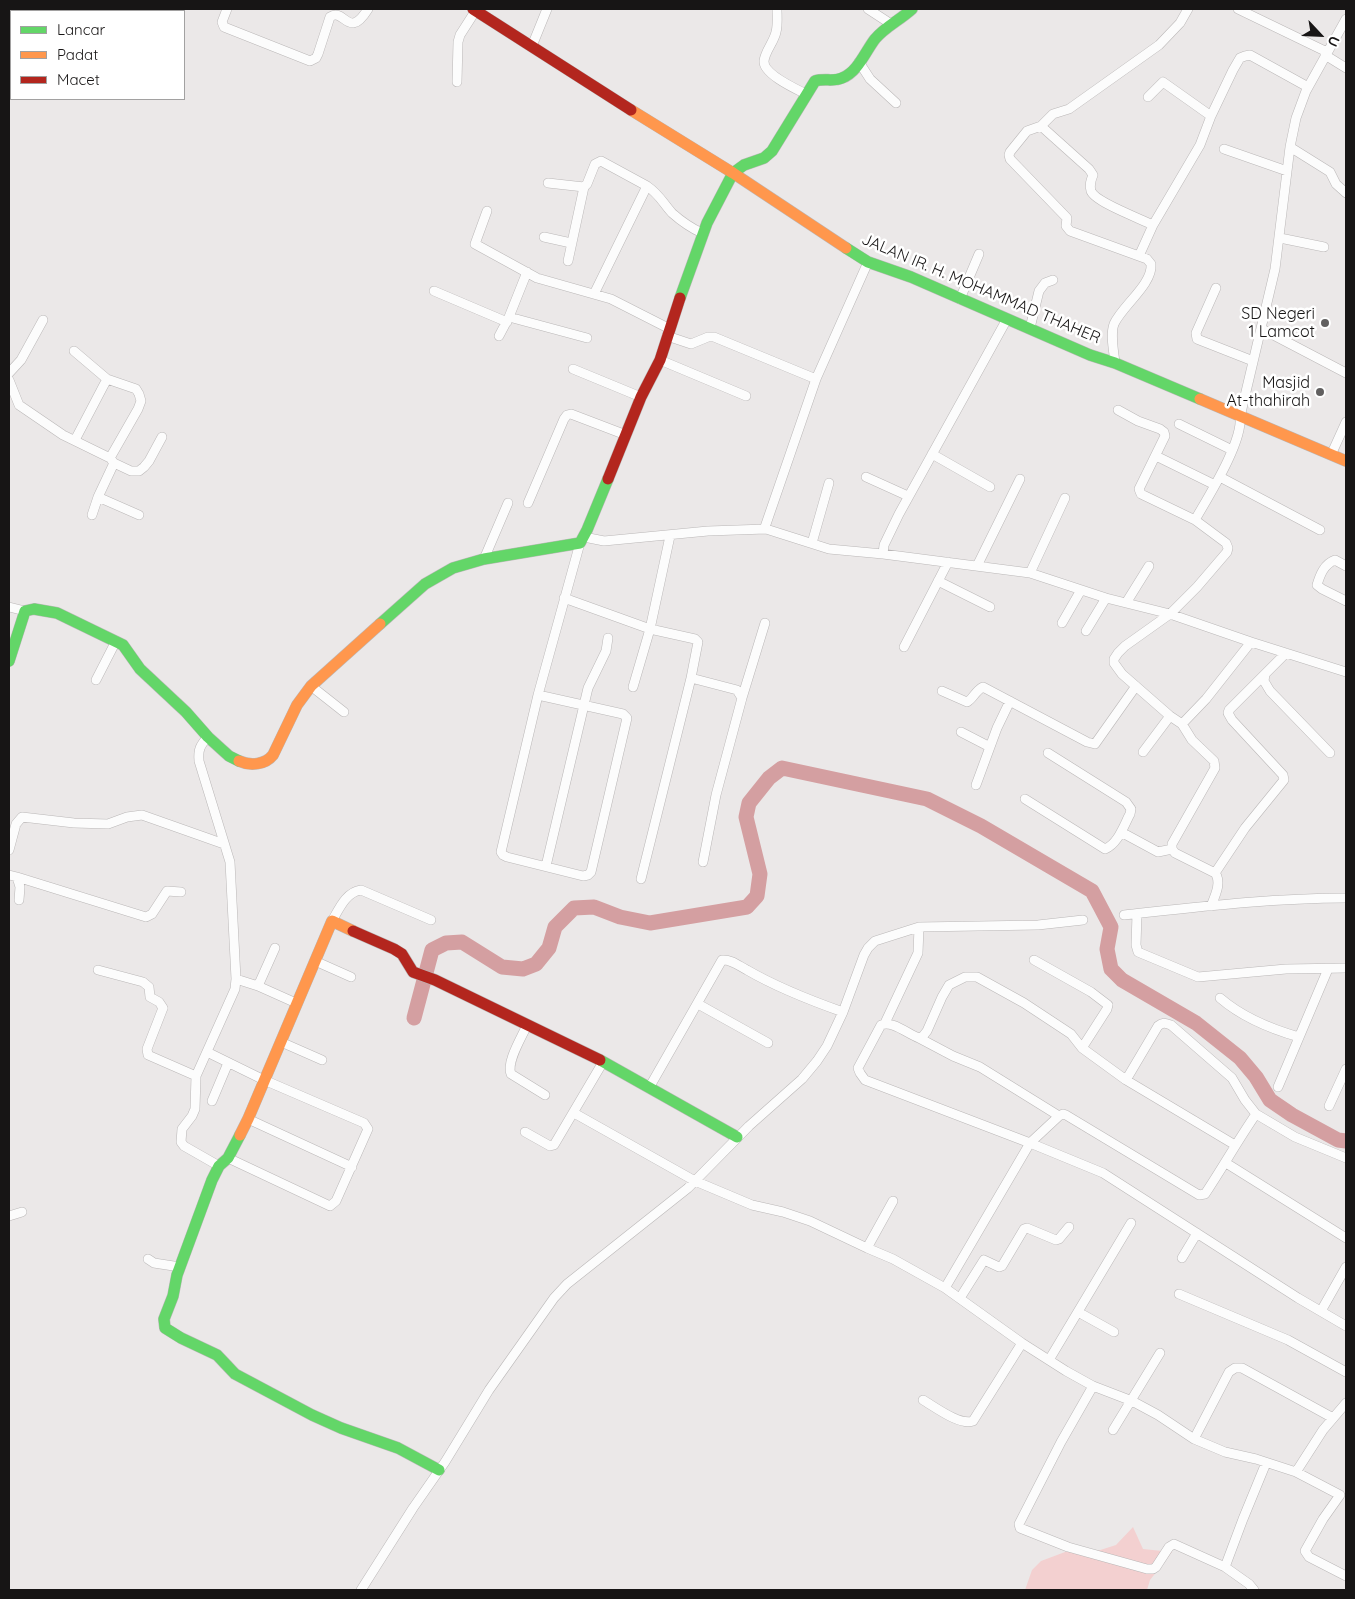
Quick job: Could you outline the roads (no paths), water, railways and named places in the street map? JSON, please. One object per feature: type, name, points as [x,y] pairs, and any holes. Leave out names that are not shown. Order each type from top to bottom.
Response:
[{"type":"street","points":[[226,9],[222,22],[224,27],[310,60],[314,59],[318,54],[330,17],[336,15],[355,24],[362,19],[368,9]]},
{"type":"street","points":[[532,46],[547,9]]},
{"type":"street","points":[[778,9],[776,32],[764,62],[765,67],[787,84],[806,94]]},
{"type":"street","points":[[868,9],[891,24]]},
{"type":"street","points":[[538,695],[624,714],[627,718],[590,874],[583,876],[507,857],[501,852],[538,695],[582,540],[641,397],[660,360],[702,233],[733,173],[744,165],[764,158],[772,151],[815,81],[826,78],[840,80],[847,76],[876,38],[912,9]]},
{"type":"street","points":[[1115,363],[1113,326],[1143,285],[1152,268],[1151,264],[1147,259],[1070,231],[1066,226],[1067,218],[1010,159],[1009,155],[1027,131],[1040,126],[1053,114],[1069,109],[1159,45],[1180,22],[1188,9]]},
{"type":"street","points":[[1238,9],[1252,12],[1326,54],[1346,68]]},
{"type":"street","points":[[457,82],[458,42],[474,10]]},
{"type":"street","name":"JALAN IR. H. MOHAMMAD THAHER","points":[[474,10],[598,90],[733,173],[868,262],[911,277],[1006,319],[1346,461]]},
{"type":"street","points":[[1195,520],[1218,481],[1240,428],[1240,417],[1275,269],[1290,147],[1296,118],[1308,87],[1346,19]]},
{"type":"street","points":[[1139,256],[1153,225],[1200,145],[1211,116],[1240,58],[1250,55],[1308,87]]},
{"type":"street","points":[[859,62],[870,79],[896,103]]},
{"type":"street","points":[[1148,97],[1162,82],[1211,116]]},
{"type":"street","points":[[1040,126],[1089,169],[1093,175],[1090,183],[1092,193],[1101,201],[1153,225]]},
{"type":"street","points":[[1290,147],[1330,172],[1336,184],[1346,193]]},
{"type":"street","points":[[1224,149],[1287,172]]},
{"type":"street","points":[[568,261],[584,186],[587,184],[595,164],[599,161],[647,186],[658,194],[671,212],[702,233]]},
{"type":"street","points":[[548,183],[584,186]]},
{"type":"street","points":[[594,294],[647,186]]},
{"type":"street","points":[[487,211],[475,244],[537,278],[611,299],[668,333],[691,344],[708,337],[714,337],[816,378]]},
{"type":"street","points":[[544,237],[571,244]]},
{"type":"street","points":[[1280,238],[1324,247]]},
{"type":"street","points":[[960,299],[979,254]]},
{"type":"street","points":[[766,529],[816,378],[868,262]]},
{"type":"street","points":[[499,336],[527,272]]},
{"type":"street","points":[[1030,328],[1039,290],[1045,283],[1053,280]]},
{"type":"street","points":[[1216,288],[1196,333],[1197,339],[1253,361]]},
{"type":"street","points":[[434,291],[508,319],[587,338]]},
{"type":"street","points":[[883,554],[884,544],[908,496],[1006,319]]},
{"type":"street","points":[[9,373],[21,360],[43,320]]},
{"type":"street","points":[[1262,329],[1346,373]]},
{"type":"street","points":[[74,351],[107,379],[136,389],[141,402],[112,460],[92,515]]},
{"type":"street","points":[[660,360],[746,396]]},
{"type":"street","points":[[572,369],[641,397]]},
{"type":"street","points":[[74,440],[107,379]]},
{"type":"street","points":[[9,380],[20,405],[54,429],[131,471],[139,471],[144,467],[162,437]]},
{"type":"street","points":[[1118,410],[1164,432],[1164,440],[1139,492],[1195,520],[1226,543],[1228,548],[1227,552],[1197,587],[1170,614],[1125,646],[1114,660],[1122,674],[1170,716],[1182,724],[1192,740],[1216,765],[1174,840],[1172,850]]},
{"type":"street","points":[[528,503],[567,416],[571,414],[626,435]]},
{"type":"street","points":[[1331,455],[1346,422]]},
{"type":"street","points":[[1179,424],[1232,450]]},
{"type":"street","points":[[932,454],[990,487]]},
{"type":"street","points":[[1156,456],[1218,481],[1320,530]]},
{"type":"street","points":[[866,477],[908,496]]},
{"type":"street","points":[[977,566],[1020,479]]},
{"type":"street","points":[[812,544],[829,483]]},
{"type":"street","points":[[98,497],[139,515]]},
{"type":"street","points":[[1030,573],[1065,498]]},
{"type":"street","points":[[484,558],[508,503]]},
{"type":"street","points":[[9,607],[57,613],[126,647],[140,669],[186,712],[208,738],[229,756],[244,763],[261,763],[269,760],[274,755],[296,705],[311,686],[425,584],[453,568],[484,558],[582,540],[604,542],[708,532],[766,529],[829,548],[1030,573],[1106,598],[1170,614],[1346,672]]},
{"type":"street","points":[[634,687],[650,629],[670,536]]},
{"type":"street","points":[[1346,566],[1335,560],[1328,562],[1317,585],[1346,601]]},
{"type":"street","points":[[904,647],[948,562]]},
{"type":"street","points":[[1126,603],[1149,566]]},
{"type":"street","points":[[938,581],[990,608]]},
{"type":"street","points":[[1062,623],[1081,590]]},
{"type":"street","points":[[564,598],[650,629],[697,641],[691,678],[641,879]]},
{"type":"street","points":[[1086,631],[1106,598]]},
{"type":"street","points":[[9,660],[25,610]]},
{"type":"street","points":[[703,862],[716,795],[742,698],[765,623]]},
{"type":"street","points":[[546,866],[588,688],[606,651],[608,638]]},
{"type":"street","points":[[96,680],[116,641]]},
{"type":"street","points":[[1182,724],[1206,699],[1251,642]]},
{"type":"street","points":[[1215,873],[1245,828],[1284,780],[1283,775],[1232,720],[1228,713],[1286,653]]},
{"type":"street","points":[[1265,674],[1264,681],[1270,691],[1330,753]]},
{"type":"street","points":[[691,678],[737,690],[742,698]]},
{"type":"street","points":[[311,686],[344,712]]},
{"type":"street","points":[[942,691],[967,702],[977,690],[983,687],[1094,744],[1098,742],[1136,686]]},
{"type":"street","points":[[976,785],[997,728],[1010,701]]},
{"type":"street","points":[[1143,752],[1170,716]]},
{"type":"street","points":[[961,732],[990,747]]},
{"type":"street","points":[[208,738],[202,743],[198,752],[199,761],[230,862],[236,979],[235,989],[196,1076],[195,1109],[182,1130],[181,1142],[195,1153],[219,1166]]},
{"type":"street","points":[[1024,800],[1100,848],[1109,848],[1121,832],[1130,814],[1130,805],[1048,753]]},
{"type":"street","points":[[9,850],[16,824],[18,819],[22,817],[74,823],[108,824],[127,817],[142,815],[224,844]]},
{"type":"street","points":[[1121,832],[1158,852],[1172,850],[1215,873],[1219,879],[1211,906]]},
{"type":"street","points":[[13,876],[146,917],[152,914],[168,891],[181,892]]},
{"type":"street","points":[[13,876],[20,887],[19,900]]},
{"type":"street","points":[[432,920],[361,890],[354,891],[347,898],[332,921],[248,1119],[228,1158],[219,1166],[212,1180],[177,1276],[164,1319],[165,1328],[181,1338],[217,1355],[235,1374],[312,1416],[398,1448],[439,1470]]},
{"type":"street","points":[[1124,915],[1211,906],[1346,898]]},
{"type":"street","points":[[1138,914],[1136,945],[1138,952],[1198,977],[1286,969],[1346,968]]},
{"type":"street","points":[[361,1590],[489,1390],[554,1298],[567,1284],[619,1244],[694,1181],[737,1137],[802,1079],[827,1046],[843,1012],[864,955],[875,941],[919,927],[1028,925],[1083,920]]},
{"type":"street","points":[[332,921],[402,954],[410,969],[416,974],[603,1062],[737,1137]]},
{"type":"street","points":[[919,927],[918,953],[885,1023],[881,1024],[878,1028],[858,1068],[863,1078],[1103,1173],[1298,1298],[1346,1326]]},
{"type":"street","points":[[258,986],[275,948]]},
{"type":"street","points":[[649,1088],[722,960],[726,960],[793,994],[843,1012]]},
{"type":"street","points":[[1034,960],[1090,992],[1108,1005],[1082,1048]]},
{"type":"street","points":[[315,961],[351,977]]},
{"type":"street","points":[[1278,1087],[1328,968]]},
{"type":"street","points":[[98,970],[143,982],[149,987],[150,997],[159,1002],[163,1008],[147,1049],[148,1055],[196,1076]]},
{"type":"street","points":[[918,1038],[927,1031],[949,985],[965,977],[977,977],[1024,1003],[1071,1034],[1082,1048],[1126,1080],[1235,1145]]},
{"type":"street","points":[[236,979],[258,986],[296,1003]]},
{"type":"street","points":[[1220,998],[1232,1008],[1276,1030],[1299,1037]]},
{"type":"street","points":[[698,1004],[768,1043]]},
{"type":"street","points":[[885,1023],[980,1067],[1060,1116]]},
{"type":"street","points":[[1126,1080],[1158,1026],[1166,1023],[1171,1025],[1232,1078],[1256,1114],[1294,1137],[1346,1158]]},
{"type":"street","points":[[527,1025],[511,1061],[511,1074],[545,1095]]},
{"type":"street","points":[[281,1042],[322,1060]]},
{"type":"street","points":[[207,1052],[228,1064],[367,1126],[365,1136],[336,1201],[330,1206],[228,1158]]},
{"type":"street","points":[[525,1132],[552,1146],[556,1143],[603,1062]]},
{"type":"street","points":[[212,1101],[228,1064]]},
{"type":"street","points":[[1329,1106],[1346,1069]]},
{"type":"street","points":[[574,1113],[694,1181],[752,1205],[810,1220],[893,1259],[945,1288],[1049,1360],[1093,1386],[1132,1401],[1158,1415],[1194,1439],[1225,1452],[1239,1454],[1296,1472],[1343,1497],[1324,1519],[1305,1551],[1309,1557],[1346,1576]]},
{"type":"street","points":[[945,1288],[1030,1143],[1063,1114],[1199,1195],[1205,1194],[1256,1114]]},
{"type":"street","points":[[248,1119],[352,1166]]},
{"type":"street","points":[[1226,1163],[1346,1238]]},
{"type":"street","points":[[867,1248],[893,1202]]},
{"type":"street","points":[[9,1216],[22,1212]]},
{"type":"street","points":[[1049,1360],[1131,1222]]},
{"type":"street","points":[[960,1298],[984,1260],[999,1267],[1002,1266],[1024,1228],[1056,1240],[1069,1227]]},
{"type":"street","points":[[1182,1258],[1197,1233]]},
{"type":"street","points":[[148,1259],[177,1276]]},
{"type":"street","points":[[1321,1311],[1346,1267]]},
{"type":"street","points":[[1179,1294],[1288,1340],[1346,1372]]},
{"type":"street","points":[[1078,1312],[1114,1332]]},
{"type":"street","points":[[923,1400],[960,1421],[967,1423],[973,1421],[1022,1342]]},
{"type":"street","points":[[1113,1430],[1160,1353]]},
{"type":"street","points":[[1194,1439],[1221,1384],[1228,1372],[1235,1368],[1242,1368],[1333,1418]]},
{"type":"street","points":[[1093,1386],[1061,1442],[1019,1524],[1020,1528],[1068,1547],[1147,1569],[1153,1569],[1169,1547],[1174,1544],[1225,1567],[1249,1584],[1254,1590]]},
{"type":"street","points":[[1296,1472],[1323,1430],[1346,1403]]},
{"type":"street","points":[[1225,1567],[1266,1463]]},
{"type":"waterway","points":[[414,1018],[432,950],[446,943],[462,942],[502,967],[523,969],[536,964],[549,948],[555,927],[574,908],[594,907],[620,917],[650,923],[747,907],[757,896],[760,874],[746,817],[749,803],[769,778],[782,768],[927,799],[981,826],[1092,891],[1111,927],[1107,949],[1111,969],[1122,980],[1196,1023],[1240,1058],[1256,1077],[1270,1100],[1292,1115],[1338,1140],[1346,1141]]},
{"type":"place","name":"SD Negeri 1 Lamcot","points":[[1325,323]]},
{"type":"place","name":"Masjid At-thahirah","points":[[1320,392]]}]
